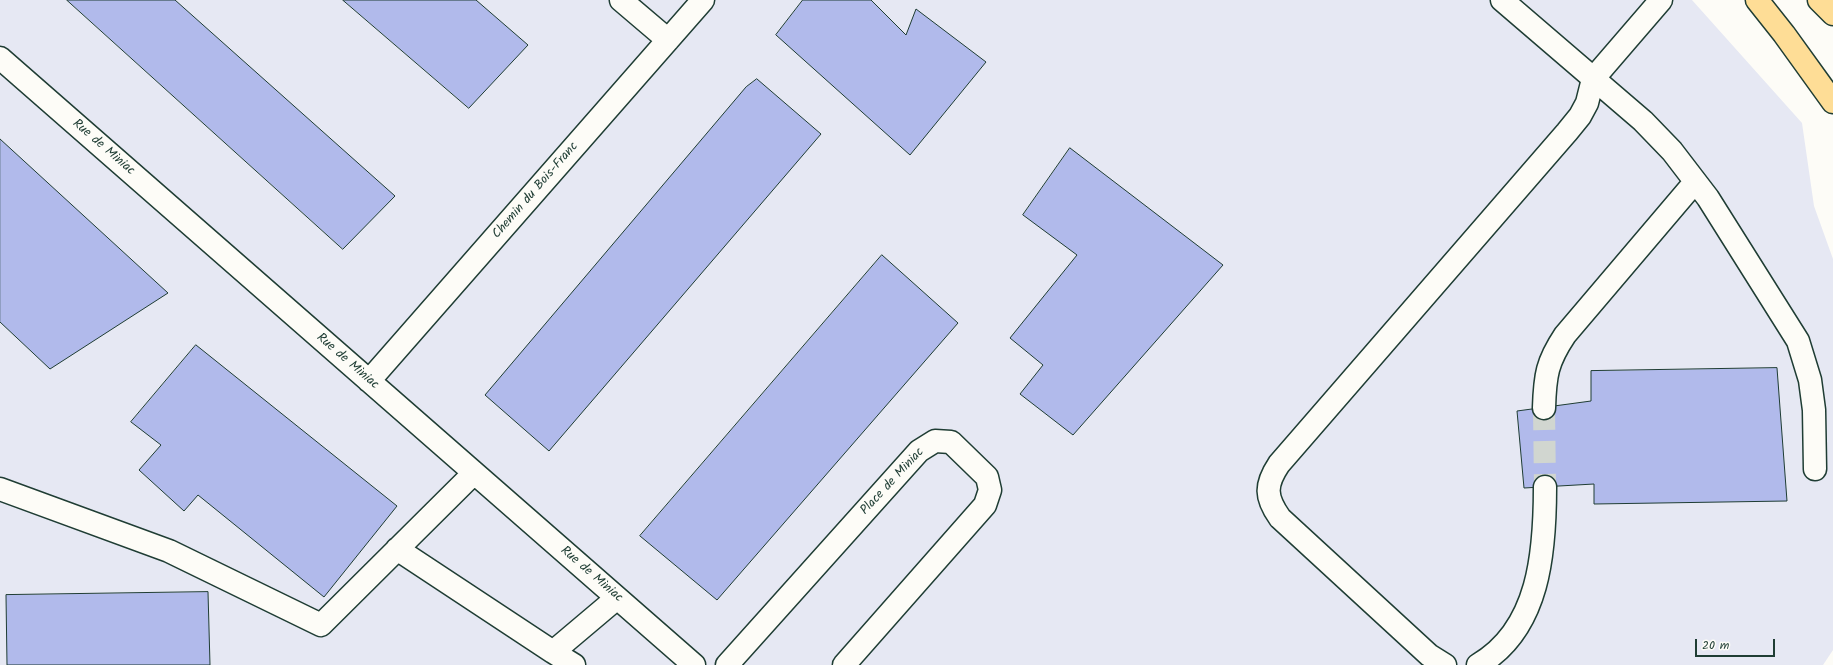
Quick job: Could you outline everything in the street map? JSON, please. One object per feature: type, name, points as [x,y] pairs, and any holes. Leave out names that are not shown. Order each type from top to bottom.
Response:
[{"type":"main road","points":[[1757,0],[1784,34],[1833,102]]},
{"type":"main road","points":[[1819,0],[1833,14]]},
{"type":"street","points":[[622,0],[668,40]]},
{"type":"street","name":"Chemin du Bois-Franc","points":[[369,382],[702,0]]},
{"type":"street","points":[[1502,0],[1643,121],[1672,152],[1708,198],[1798,341],[1810,380],[1814,410],[1815,470]]},
{"type":"street","points":[[1445,665],[1429,655],[1280,518],[1273,508],[1269,496],[1268,486],[1271,476],[1279,464],[1567,132],[1580,116],[1587,103],[1593,79],[1661,0]]},
{"type":"street","name":"Rue de Miniac","points":[[0,58],[694,665]]},
{"type":"street","points":[[1544,408],[1545,380],[1554,351],[1565,335],[1695,182]]},
{"type":"street","name":"Place de Miniac","points":[[727,665],[919,451],[934,441],[951,442],[987,476],[990,490],[985,505],[844,665]]},
{"type":"street","points":[[0,489],[169,551],[321,625],[474,473]]},
{"type":"street","points":[[1478,665],[1490,658],[1506,643],[1519,626],[1529,604],[1537,580],[1545,532],[1545,487]]},
{"type":"street","points":[[397,549],[574,665]]},
{"type":"street","points":[[553,652],[617,598]]},
{"type":"shaded area","points":[[0,0],[1692,0],[1802,123],[1814,206],[1833,259],[1833,650],[1823,665],[0,665]]},
{"type":"building","points":[[67,0],[175,0],[395,196],[343,249]]},
{"type":"building","points":[[343,0],[476,0],[528,45],[469,108]]},
{"type":"building","points":[[803,0],[871,0],[906,35],[916,9],[986,62],[910,155],[776,35]]},
{"type":"building","points":[[757,79],[821,134],[549,451],[485,395],[746,87]]},
{"type":"building","points":[[0,139],[168,293],[50,369],[0,322]]},
{"type":"building","points":[[1070,148],[1223,265],[1073,435],[1020,394],[1043,365],[1010,338],[1077,255],[1023,215]]},
{"type":"building","points":[[882,255],[958,323],[717,600],[640,536]]},
{"type":"building","points":[[196,345],[397,506],[324,597],[198,495],[184,511],[139,470],[161,445],[131,422]]},
{"type":"building","points":[[1777,368],[1787,501],[1594,504],[1594,484],[1524,488],[1517,411],[1591,401],[1591,371]]},
{"type":"building","points":[[208,592],[210,665],[7,665],[6,595]]},
{"type":"tunnel","points":[[1544,408],[1545,487]]}]
